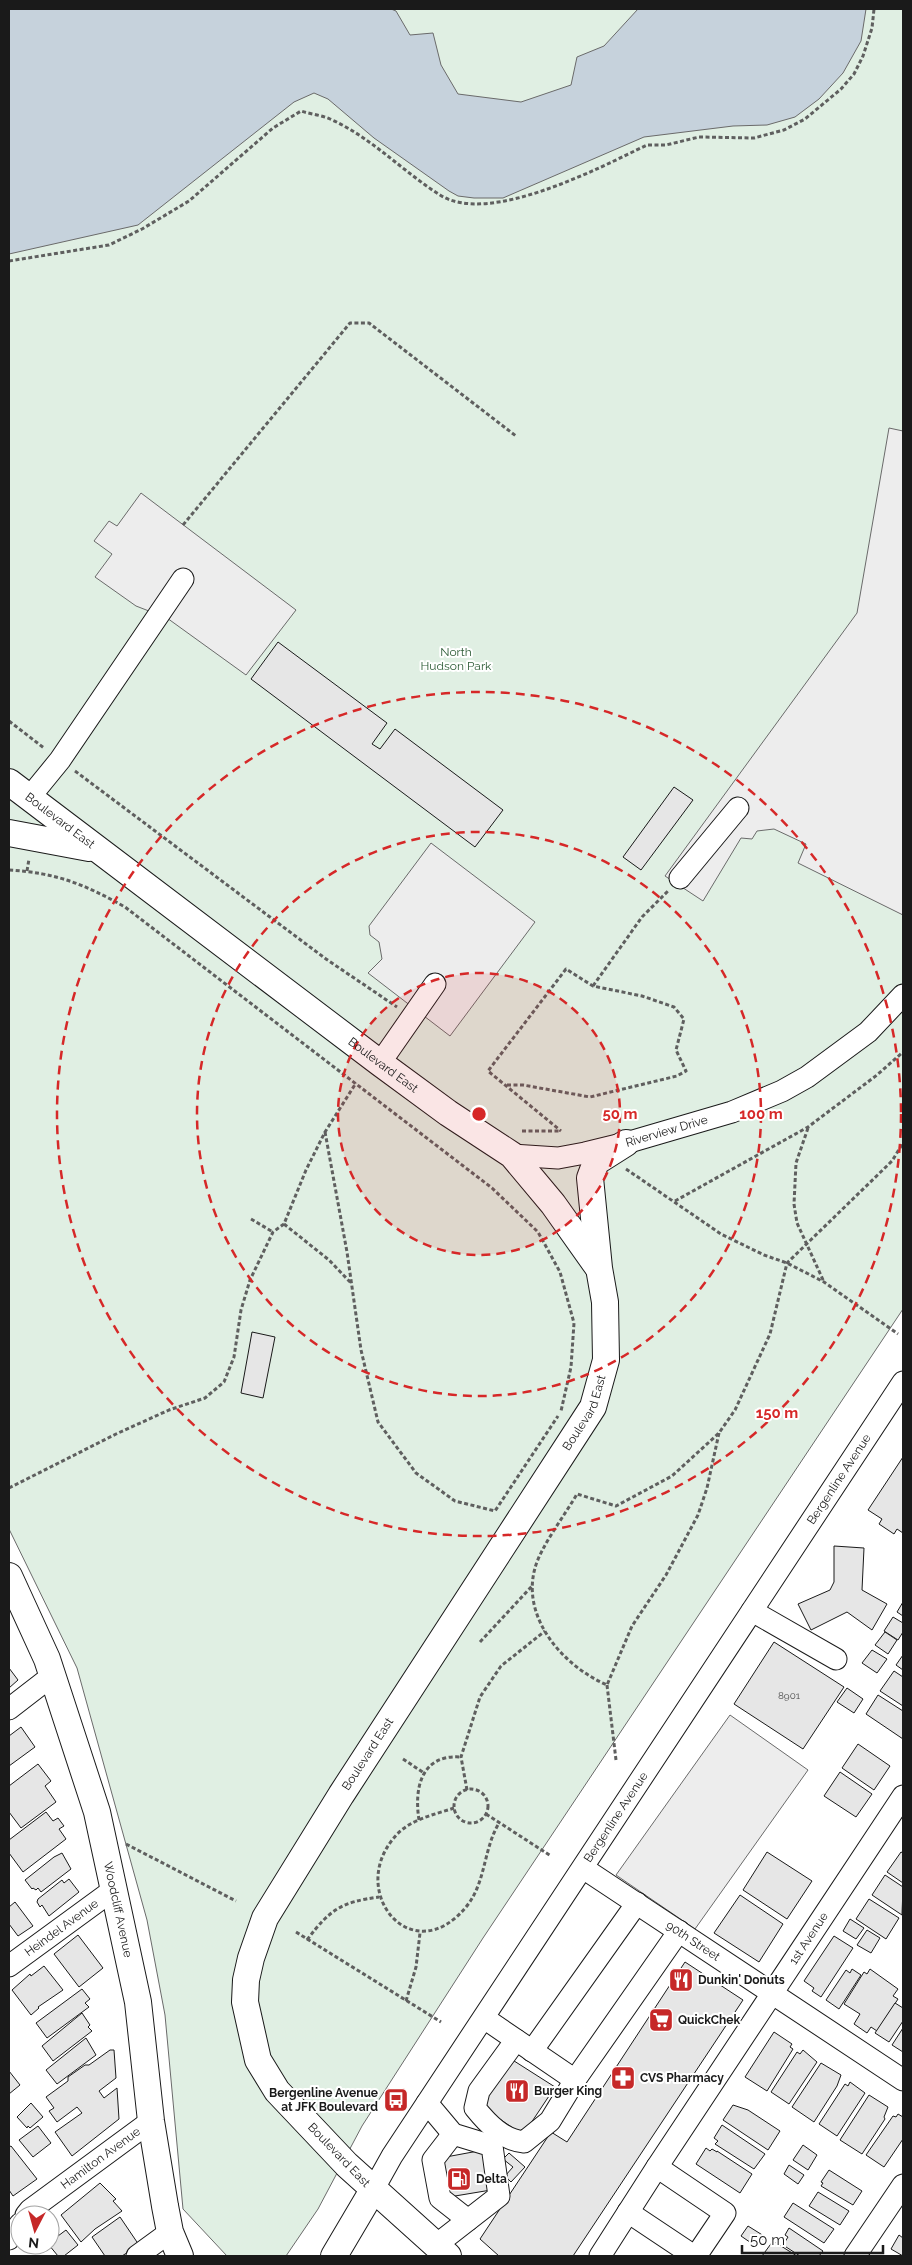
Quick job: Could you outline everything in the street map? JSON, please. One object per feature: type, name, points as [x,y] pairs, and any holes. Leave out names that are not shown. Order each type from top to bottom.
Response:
[{"type":"main road","name":"Boulevard East","points":[[19,790],[380,1063],[448,1113],[512,1155],[553,1204],[599,1268],[606,1302],[606,1360],[594,1407],[340,1795],[265,1918],[251,1958],[246,1980],[245,2002],[258,2060],[277,2091],[373,2190],[442,2251]]},
{"type":"main road","points":[[9,833],[97,849]]},
{"type":"main road","points":[[599,1268],[591,1175],[596,1162],[624,1155]]},
{"type":"main road","name":"Woodcliff Avenue","points":[[9,1576],[53,1675],[97,1812],[138,2002],[151,2121],[170,2232],[180,2256]]},
{"type":"main road","name":"Bergenline Avenue","points":[[334,2256],[373,2190]]},
{"type":"street","points":[[19,790],[60,760],[183,580]]},
{"type":"street","points":[[680,878],[738,808]]},
{"type":"street","points":[[380,1063],[435,984]]},
{"type":"street","name":"Riverview Drive","points":[[512,1155],[558,1158],[624,1155],[732,1112],[782,1091],[807,1077],[868,1032],[903,995]]},
{"type":"street","name":"Bergenline Avenue","points":[[373,2190],[392,2156],[903,1382]]},
{"type":"street","points":[[752,1611],[836,1659]]},
{"type":"street","points":[[9,1709],[53,1675]]},
{"type":"street","name":"1st Avenue","points":[[600,2256],[772,1992],[903,1796]]},
{"type":"street","name":"90th Street","points":[[583,1868],[903,2080]]},
{"type":"street","name":"Heindel Avenue","points":[[9,1966],[113,1890]]},
{"type":"street","points":[[637,1904],[524,2045],[479,2091],[475,2108],[489,2125],[514,2141],[524,2142],[550,2121],[575,2080],[679,1931]]},
{"type":"street","points":[[484,2018],[575,2080]]},
{"type":"street","points":[[427,2103],[453,2134],[492,2146],[499,2196],[468,2220],[442,2251]]},
{"type":"street","name":"Hamilton Avenue","points":[[37,2205],[151,2121]]},
{"type":"street","points":[[453,2134],[433,2160],[440,2198],[468,2220]]},
{"type":"street","points":[[628,2212],[695,2256],[725,2213],[657,2167]]},
{"type":"street","points":[[855,2256],[903,2184]]},
{"type":"street","points":[[137,2256],[170,2232]]},
{"type":"path","points":[[9,261],[109,245],[142,229],[189,201],[273,128],[301,111],[330,119],[368,141],[441,196],[468,205],[527,198],[648,145],[666,145],[699,137],[754,138],[784,130],[805,120],[841,89],[854,74],[863,56],[872,28],[874,9]]},
{"type":"path","points":[[183,525],[350,323],[369,323],[516,436]]},
{"type":"path","points":[[9,721],[326,960],[412,1017]]},
{"type":"path","points":[[28,871],[29,859]]},
{"type":"path","points":[[9,870],[28,871],[69,880],[126,907],[492,1188],[538,1232],[560,1272],[574,1323],[571,1368],[562,1410],[495,1511],[455,1501],[416,1472],[378,1422],[361,1350],[325,1132]]},
{"type":"path","points":[[593,986],[642,917],[680,878]]},
{"type":"path","points":[[507,1085],[523,1085],[590,1097],[677,1076],[686,1071],[676,1050],[684,1019],[674,1007],[642,996],[593,986],[566,969],[488,1071],[561,1131],[522,1131]]},
{"type":"path","points":[[675,1201],[808,1127],[877,1076],[903,1052]]},
{"type":"path","points":[[9,1488],[116,1434],[169,1410],[205,1398],[224,1382],[234,1357],[241,1310],[250,1280],[273,1232],[284,1224],[306,1170],[325,1132],[356,1083]]},
{"type":"path","points":[[808,1127],[796,1162],[794,1182],[798,1223],[824,1282]]},
{"type":"path","points":[[607,1685],[588,1677],[571,1663],[538,1620],[532,1586],[536,1566],[543,1549],[577,1494],[616,1506],[672,1476],[719,1433],[735,1410],[770,1334],[787,1262],[892,1161],[903,1144]]},
{"type":"path","points":[[624,1155],[675,1201],[721,1234],[764,1255],[787,1262],[824,1282],[898,1334]]},
{"type":"path","points":[[251,1219],[273,1232]]},
{"type":"path","points":[[284,1224],[329,1260],[351,1283]]},
{"type":"path","points":[[616,1760],[607,1685],[632,1626],[666,1575],[698,1515],[708,1488],[719,1433]]},
{"type":"path","points":[[480,1642],[532,1586]]},
{"type":"path","points":[[468,1790],[461,1757],[480,1697],[490,1679],[501,1666],[545,1631]]},
{"type":"path","points":[[419,1820],[417,1795],[419,1782],[424,1773],[441,1759],[451,1756],[461,1757]]},
{"type":"path","points":[[403,1759],[424,1773]]},
{"type":"path","points":[[468,1790],[481,1792],[486,1798],[488,1809],[478,1822],[467,1823],[458,1817],[454,1808],[458,1796],[468,1790]]},
{"type":"path","points":[[454,1808],[419,1820],[393,1838],[386,1850],[381,1866],[379,1897],[385,1909],[395,1920],[420,1932],[432,1931],[445,1926],[467,1906],[477,1889],[491,1837],[499,1823]]},
{"type":"path","points":[[486,1814],[551,1856]]},
{"type":"path","points":[[101,1832],[236,1901]]},
{"type":"path","points":[[308,1940],[320,1922],[337,1908],[358,1900],[379,1897]]},
{"type":"path","points":[[296,1932],[441,2022]]},
{"type":"path","points":[[406,2001],[416,1967],[420,1932]]},
{"type":"green space","name":"North Hudson Park","points":[[9,9],[903,9],[903,1309],[483,1938],[362,2126],[318,2209],[286,2256],[227,2256],[183,2209],[165,2015],[147,1920],[77,1668],[9,1529]]},
{"type":"shaded area","points":[[9,9],[391,9],[396,11],[410,35],[433,33],[441,65],[458,94],[521,102],[571,85],[577,57],[604,46],[638,9],[866,9],[861,41],[843,73],[819,99],[795,117],[767,125],[733,126],[644,137],[503,198],[474,198],[458,196],[449,191],[374,138],[328,99],[314,93],[294,102],[138,225],[9,254]]},
{"type":"shaded area","points":[[889,428],[903,431],[903,915],[798,863],[806,844],[774,829],[757,831],[752,839],[741,838],[703,901],[665,876],[857,613]]},
{"type":"shaded area","points":[[141,493],[296,610],[246,675],[167,618],[136,606],[95,577],[112,554],[94,541],[109,521],[117,526]]},
{"type":"shaded area","points":[[431,843],[535,922],[450,1036],[368,973],[382,959],[379,942],[370,935],[369,926]]},
{"type":"shaded area","points":[[730,1715],[808,1770],[695,1929],[616,1875]]},
{"type":"building","points":[[278,642],[387,723],[372,744],[380,749],[395,729],[503,810],[475,847],[251,679]]},
{"type":"building","points":[[674,787],[693,800],[641,870],[623,857]]},
{"type":"building","points":[[252,1332],[275,1337],[263,1398],[241,1393]]},
{"type":"building","points":[[903,1457],[903,1533],[897,1529],[894,1534],[879,1524],[882,1519],[868,1510]]},
{"type":"building","points":[[834,1546],[864,1548],[862,1590],[887,1604],[872,1630],[847,1612],[811,1630],[798,1604],[830,1590],[834,1582]]},
{"type":"building","points":[[903,1602],[903,1616],[897,1612]]},
{"type":"building","points":[[893,1617],[903,1623],[903,1632],[898,1640],[884,1631]]},
{"type":"building","points":[[885,1632],[897,1640],[888,1654],[875,1645]]},
{"type":"building","points":[[774,1642],[844,1687],[803,1749],[734,1704]]},
{"type":"building","points":[[872,1650],[887,1659],[877,1673],[862,1663]]},
{"type":"building","points":[[903,1655],[903,1670],[896,1665]]},
{"type":"building","points":[[9,1668],[18,1680],[9,1688]]},
{"type":"building","points":[[894,1671],[903,1677],[903,1706],[880,1691]]},
{"type":"building","points":[[847,1688],[863,1699],[854,1713],[837,1702]]},
{"type":"building","points":[[878,1695],[903,1711],[903,1739],[866,1714]]},
{"type":"building","points":[[21,1727],[35,1747],[9,1766],[9,1736]]},
{"type":"building","points":[[858,1744],[890,1766],[874,1790],[842,1768]]},
{"type":"building","points":[[38,1764],[51,1781],[45,1786],[56,1802],[21,1828],[9,1812],[9,1786]]},
{"type":"building","points":[[840,1772],[872,1794],[856,1817],[824,1796]]},
{"type":"building","points":[[46,1812],[53,1821],[58,1818],[64,1826],[59,1829],[66,1839],[23,1872],[9,1853],[9,1840]]},
{"type":"building","points":[[767,1852],[812,1881],[787,1919],[743,1890]]},
{"type":"building","points":[[901,1852],[903,1853],[903,1883],[887,1872]]},
{"type":"building","points":[[62,1853],[71,1869],[41,1892],[38,1888],[36,1890],[32,1889],[25,1880]]},
{"type":"building","points":[[885,1875],[903,1887],[902,1915],[872,1895]]},
{"type":"building","points":[[69,1879],[79,1892],[49,1916],[42,1905],[40,1907],[37,1902],[38,1899],[62,1880],[64,1883]]},
{"type":"building","points":[[740,1895],[783,1924],[759,1962],[714,1933]]},
{"type":"building","points":[[869,1899],[899,1918],[886,1939],[856,1919]]},
{"type":"building","points":[[15,1902],[33,1926],[18,1936],[9,1924],[9,1907]]},
{"type":"building","points":[[850,1919],[864,1928],[856,1939],[843,1931]]},
{"type":"building","points":[[867,1930],[880,1938],[871,1953],[857,1945]]},
{"type":"building","points":[[78,1935],[103,1968],[79,1987],[54,1954]]},
{"type":"building","points":[[834,1936],[853,1948],[821,1997],[812,1991],[814,1988],[804,1981]]},
{"type":"building","points":[[685,1962],[743,2000],[573,2256],[499,2256],[480,2239],[551,2132],[567,2142]]},
{"type":"building","points":[[44,1966],[63,1990],[38,2007],[31,2015],[12,1990],[30,1974],[31,1976]]},
{"type":"building","points":[[852,1969],[861,1975],[839,2009],[826,2000],[846,1970],[850,1973]]},
{"type":"building","points":[[870,1969],[898,1989],[893,1996],[898,1999],[877,2031],[871,2027],[867,2033],[854,2024],[860,2014],[844,2004],[864,1972],[867,1974]]},
{"type":"building","points":[[82,1989],[90,1999],[85,2003],[89,2007],[47,2038],[36,2023]]},
{"type":"building","points":[[895,2003],[903,2008],[903,2021],[889,2042],[875,2033]]},
{"type":"building","points":[[82,2013],[90,2025],[88,2027],[92,2031],[53,2061],[42,2046]]},
{"type":"building","points":[[903,2028],[903,2052],[892,2045]]},
{"type":"building","points":[[774,2032],[792,2044],[790,2047],[793,2049],[767,2091],[745,2077]]},
{"type":"building","points":[[86,2038],[96,2055],[57,2084],[46,2070]]},
{"type":"building","points":[[110,2050],[114,2050],[116,2078],[99,2091],[104,2098],[117,2088],[119,2119],[72,2156],[55,2132],[82,2113],[77,2107],[57,2122],[49,2111],[54,2108],[46,2097],[68,2081],[68,2077]]},
{"type":"building","points":[[803,2050],[817,2062],[789,2104],[771,2092],[797,2052],[800,2054]]},
{"type":"building","points":[[511,2059],[555,2087],[523,2135],[481,2106]]},
{"type":"building","points":[[821,2063],[841,2075],[837,2086],[814,2122],[792,2107]]},
{"type":"building","points":[[9,2071],[20,2085],[9,2094]]},
{"type":"building","points":[[850,2082],[865,2093],[837,2136],[819,2124],[845,2084],[848,2086]]},
{"type":"building","points":[[869,2095],[888,2107],[885,2119],[862,2154],[840,2140]]},
{"type":"building","points":[[31,2103],[43,2117],[30,2128],[28,2126],[27,2128],[17,2117]]},
{"type":"building","points":[[733,2105],[748,2110],[780,2131],[768,2150],[723,2120]]},
{"type":"building","points":[[898,2114],[903,2117],[903,2139],[884,2167],[866,2155],[893,2116],[896,2117]]},
{"type":"building","points":[[722,2125],[765,2154],[754,2169],[715,2144],[718,2141],[714,2138]]},
{"type":"building","points":[[38,2126],[51,2143],[33,2157],[19,2140]]},
{"type":"building","points":[[803,2145],[817,2155],[808,2170],[793,2160]]},
{"type":"building","points":[[11,2146],[37,2179],[13,2196],[9,2190],[9,2147]]},
{"type":"building","points":[[706,2148],[710,2151],[712,2149],[717,2151],[752,2174],[740,2193],[696,2164]]},
{"type":"building","points":[[489,2149],[497,2189],[443,2198],[435,2159]]},
{"type":"building","points":[[509,2153],[525,2167],[511,2182],[505,2176],[513,2167],[503,2159]]},
{"type":"building","points":[[789,2165],[804,2175],[798,2184],[784,2174]]},
{"type":"building","points":[[829,2170],[862,2191],[853,2205],[821,2186],[823,2183],[821,2182]]},
{"type":"building","points":[[100,2183],[116,2199],[113,2201],[122,2211],[95,2229],[81,2242],[61,2215]]},
{"type":"building","points":[[818,2192],[849,2211],[840,2225],[809,2206]]},
{"type":"building","points":[[793,2203],[834,2229],[824,2243],[784,2217]]},
{"type":"building","points":[[120,2217],[139,2245],[122,2256],[105,2256],[92,2237]]},
{"type":"building","points":[[748,2226],[764,2236],[757,2247],[741,2236]]},
{"type":"building","points":[[789,2228],[823,2251],[819,2256],[800,2256],[783,2245],[788,2237],[785,2235]]},
{"type":"building","points":[[66,2230],[78,2245],[64,2256],[57,2255],[60,2255],[60,2234]]},
{"type":"building","points":[[899,2235],[903,2238],[903,2256],[891,2249]]},
{"type":"building","points":[[773,2241],[797,2256],[762,2256]]},
{"type":"place","name":"Dunkin' Donuts","points":[[681,1980]]},
{"type":"place","name":"QuickChek","points":[[661,2020]]},
{"type":"place","name":"CVS Pharmacy","points":[[623,2078]]},
{"type":"place","name":"Burger King","points":[[517,2091]]},
{"type":"place","name":"Bergenline Avenue at JFK Boulevard","points":[[396,2100]]},
{"type":"place","name":"Delta","points":[[459,2179]]}]
